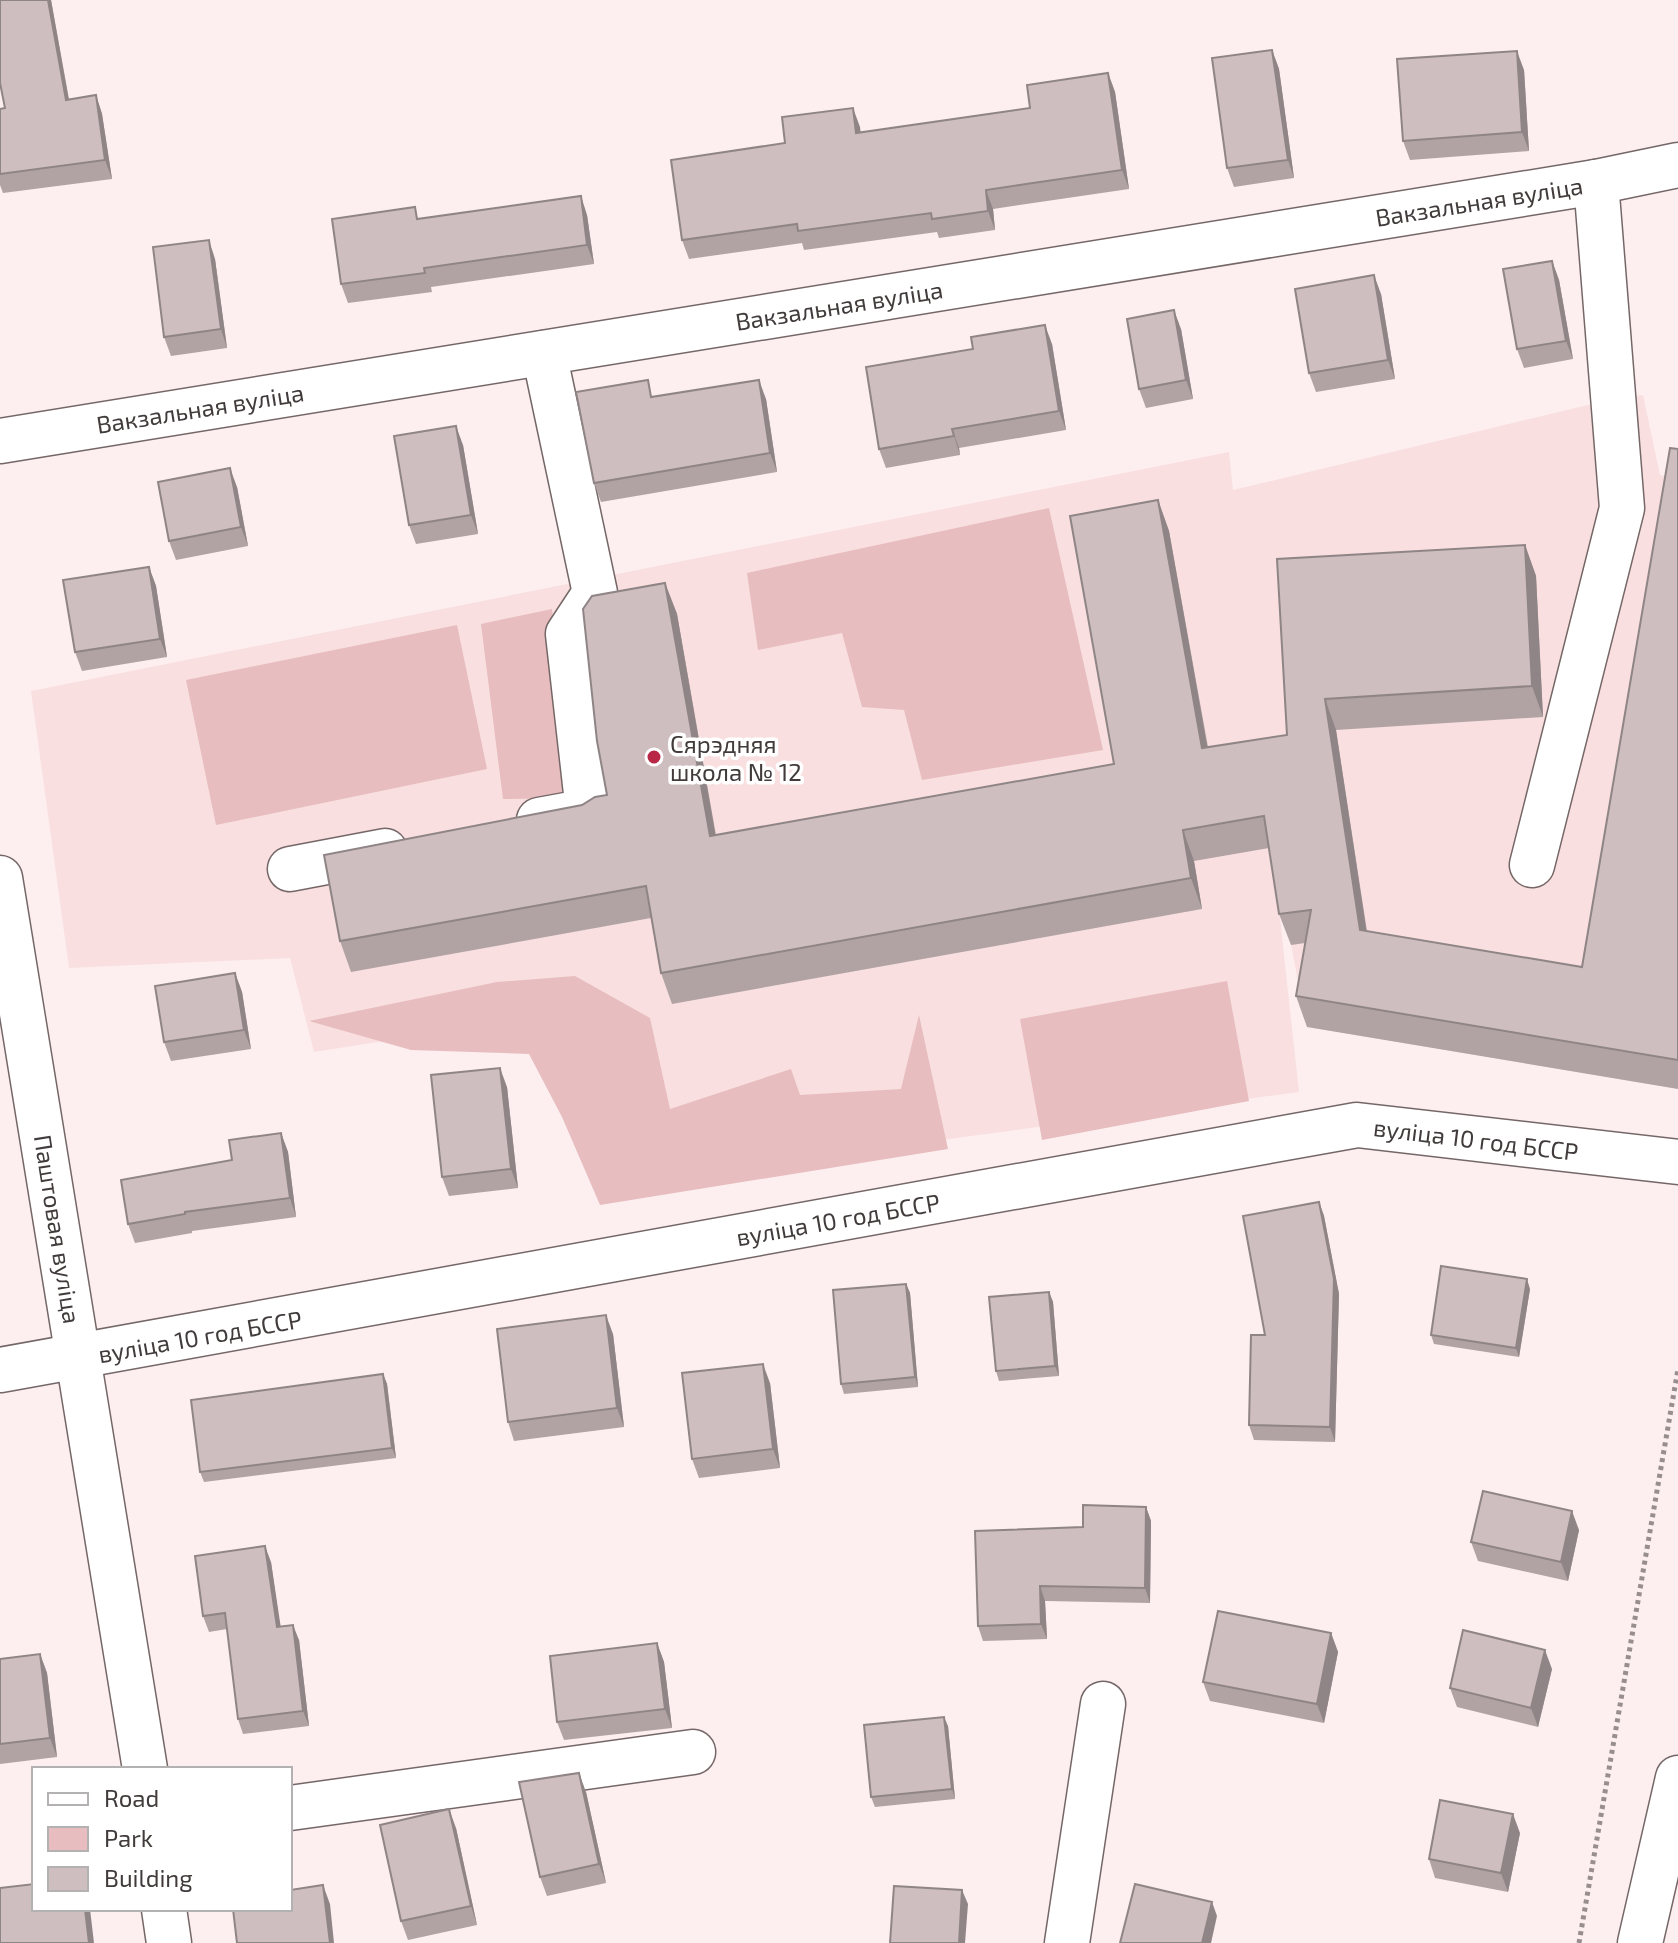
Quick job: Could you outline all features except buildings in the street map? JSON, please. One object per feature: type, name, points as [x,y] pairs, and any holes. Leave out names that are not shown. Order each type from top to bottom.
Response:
[{"type":"street","name":"Вакзальная вуліца","points":[[0,441],[1596,182],[1678,165]]},
{"type":"street","points":[[1532,865],[1622,508],[1596,182]]},
{"type":"street","points":[[494,829],[588,811],[568,634],[595,593],[544,353]]},
{"type":"street","points":[[290,869],[431,841]]},
{"type":"street","name":"Паштовая вуліца","points":[[0,878],[145,1767]]},
{"type":"street","name":"вуліца 10 год БССР","points":[[0,1370],[1357,1125],[1678,1162]]},
{"type":"street","points":[[1067,1943],[1103,1704]]},
{"type":"street","points":[[292,1808],[693,1752]]},
{"type":"street","points":[[1640,1943],[1678,1778]]},
{"type":"street","points":[[164,1911],[169,1943]]},
{"type":"path","points":[[1579,1943],[1678,1369]]},
{"type":"shaded area","points":[[1643,395],[1660,475],[1678,479],[1678,1089],[1307,1027],[1265,781],[1299,1092],[636,1181],[597,1008],[314,1052],[290,958],[69,968],[31,691],[1229,452],[1233,490],[1613,399]]},
{"type":"green space","points":[[1049,508],[1103,750],[922,780],[904,710],[862,707],[842,633],[758,650],[747,573]]},
{"type":"green space","points":[[552,609],[572,798],[503,799],[481,624]]},
{"type":"green space","points":[[457,625],[487,769],[216,825],[186,680]]},
{"type":"green space","points":[[575,976],[650,1018],[670,1109],[791,1069],[800,1095],[901,1089],[919,1015],[948,1149],[600,1205],[562,1117],[529,1054],[411,1050],[309,1021],[497,982]]},
{"type":"green space","points":[[1227,981],[1249,1101],[1042,1140],[1020,1019]]},
{"type":"place","name":"Сярэдняя школа № 12","points":[[654,757]]}]
